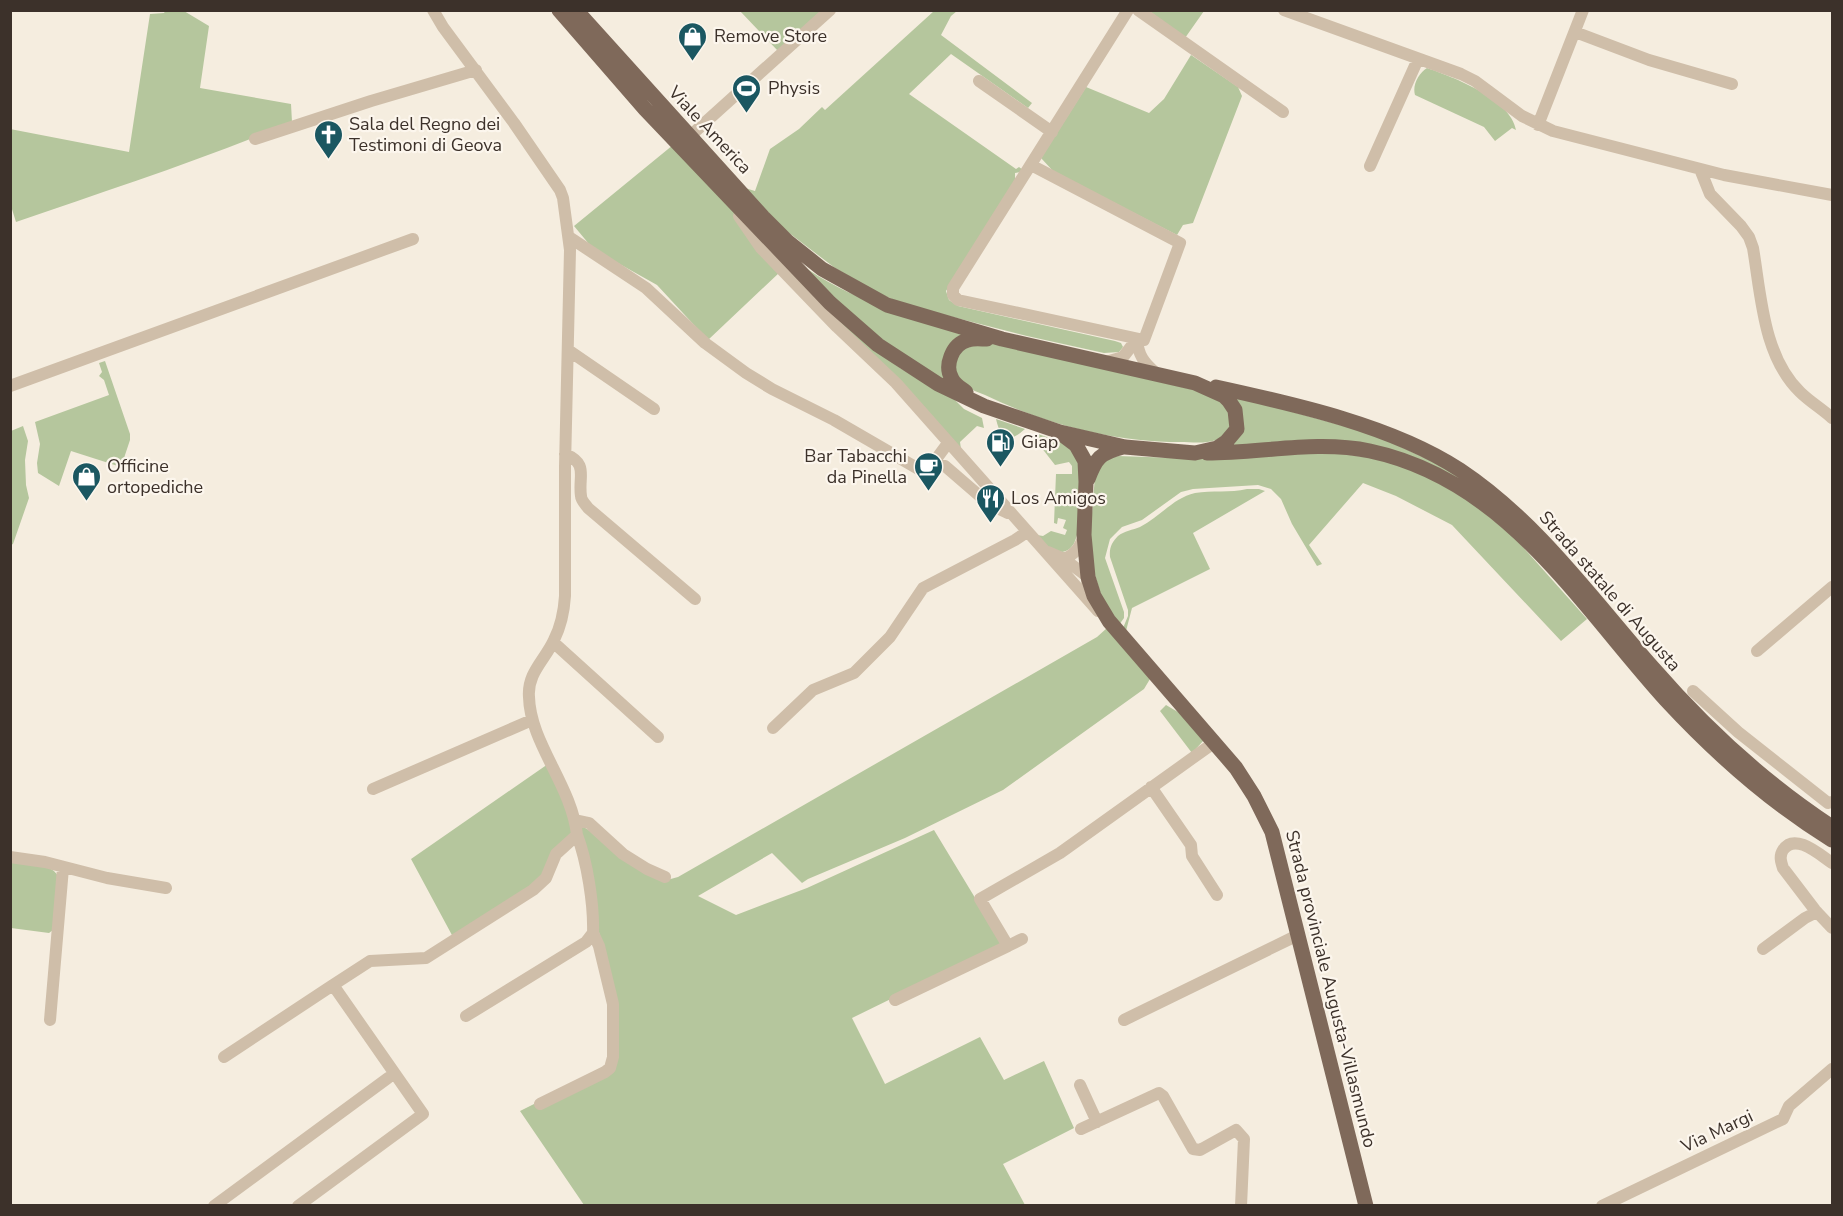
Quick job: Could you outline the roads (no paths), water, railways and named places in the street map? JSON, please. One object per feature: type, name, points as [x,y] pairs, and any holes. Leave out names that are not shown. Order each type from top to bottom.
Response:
[{"type":"main road","name":"Viale America","points":[[559,10],[645,109],[830,303],[870,338],[938,384],[984,406]]},
{"type":"main road","name":"Viale America","points":[[576,10],[688,136],[787,241],[822,269],[887,305],[1002,339]]},
{"type":"main road","points":[[984,406],[953,380],[949,367],[950,358],[959,344],[967,340],[1002,339],[1156,373],[1195,383],[1224,396],[1234,410],[1237,429],[1226,442],[1216,448],[1195,453]]},
{"type":"main road","name":"Strada statale di Augusta","points":[[1195,383],[1342,419],[1397,438],[1465,474],[1503,502],[1552,550],[1652,668],[1722,741],[1770,783],[1833,827]]},
{"type":"main road","name":"Strada statale di Augusta","points":[[984,406],[1060,432],[1125,447],[1195,453],[1231,453],[1324,446],[1368,451],[1423,466],[1468,491],[1488,506],[1545,558],[1657,690],[1698,734],[1749,781],[1804,823],[1833,840]]},
{"type":"main road","name":"Strada provinciale Augusta-Villasmundo","points":[[1060,432],[1076,445],[1085,461],[1082,582],[1094,596],[1109,621],[1236,768],[1254,796],[1272,832],[1366,1206]]},
{"type":"main road","points":[[1086,482],[1100,456],[1125,447]]},
{"type":"street","points":[[433,10],[560,190],[569,237],[565,596],[563,616],[554,642],[532,674],[528,697],[532,720],[575,820],[591,904],[593,933],[613,996],[614,1033],[612,1064],[605,1072],[540,1104]]},
{"type":"street","points":[[688,136],[830,10]]},
{"type":"street","points":[[1031,165],[1180,243],[1144,340],[958,300],[953,295],[953,288],[1128,10]]},
{"type":"street","points":[[1138,10],[1284,112]]},
{"type":"street","points":[[1284,10],[1461,74],[1475,81],[1522,116],[1553,131],[1700,169],[1833,195]]},
{"type":"street","points":[[1538,124],[1583,10]]},
{"type":"street","points":[[1575,32],[1649,60],[1732,84]]},
{"type":"street","points":[[1370,166],[1418,58]]},
{"type":"street","points":[[255,139],[476,70]]},
{"type":"street","points":[[979,81],[1052,132]]},
{"type":"street","points":[[1700,169],[1710,194],[1749,237],[1768,331],[1776,356],[1784,371],[1800,392],[1833,418]]},
{"type":"street","points":[[724,192],[761,248],[837,327],[896,383],[1044,550],[1082,582]]},
{"type":"street","points":[[569,237],[646,288],[705,343],[766,386],[834,420],[922,471],[935,465],[945,466],[989,504],[1012,516]]},
{"type":"street","points":[[10,386],[413,239]]},
{"type":"street","points":[[1105,362],[1124,357],[1137,339]]},
{"type":"street","points":[[1137,339],[1139,354],[1144,364],[1156,373]]},
{"type":"street","points":[[568,350],[654,409]]},
{"type":"street","points":[[928,470],[948,443]]},
{"type":"street","points":[[565,454],[579,463],[582,477],[580,497],[588,508],[695,599]]},
{"type":"street","points":[[773,728],[813,690],[854,672],[891,637],[923,588],[1027,532]]},
{"type":"street","points":[[1064,559],[1077,550],[1084,535]]},
{"type":"street","points":[[1044,550],[1064,559],[1082,582]]},
{"type":"street","points":[[1757,651],[1833,587]]},
{"type":"street","points":[[554,642],[658,737]]},
{"type":"street","points":[[1694,691],[1738,732],[1828,803],[1833,802]]},
{"type":"street","points":[[373,789],[532,720]]},
{"type":"street","points":[[1008,946],[980,899],[1060,853],[1215,742]]},
{"type":"street","points":[[1151,787],[1191,845],[1192,856],[1217,895]]},
{"type":"street","points":[[575,820],[589,823],[623,854],[665,877]]},
{"type":"street","points":[[224,1057],[370,962],[426,958],[533,890],[546,878],[556,854],[577,835]]},
{"type":"street","points":[[1833,863],[1803,844],[1797,843],[1786,847],[1781,852],[1780,860],[1783,868],[1817,912],[1833,928]]},
{"type":"street","points":[[10,856],[166,888]]},
{"type":"street","points":[[50,1020],[63,868]]},
{"type":"street","points":[[1763,949],[1805,918],[1817,912]]},
{"type":"street","points":[[466,1016],[586,942],[593,933]]},
{"type":"street","points":[[1124,1020],[1298,935]]},
{"type":"street","points":[[895,1000],[1022,939]]},
{"type":"street","points":[[301,1205],[423,1114],[333,985]]},
{"type":"street","name":"Via Margi","points":[[1602,1206],[1783,1119],[1789,1106],[1833,1069]]},
{"type":"street","points":[[214,1206],[388,1078]]},
{"type":"street","points":[[1080,1085],[1097,1122]]},
{"type":"street","points":[[1081,1130],[1159,1093],[1163,1096],[1193,1149],[1200,1150],[1236,1130],[1244,1139],[1241,1206]]},
{"type":"place","name":"Remove Store","points":[[693,62]]},
{"type":"place","name":"Physis","points":[[747,114]]},
{"type":"place","name":"Sala del Regno dei Testimoni di Geova","points":[[328,160]]},
{"type":"place","name":"Giap","points":[[1000,468]]},
{"type":"place","name":"Bar Tabacchi da Pinella","points":[[928,492]]},
{"type":"place","name":"Officine ortopediche","points":[[86,502]]},
{"type":"place","name":"Los Amigos","points":[[990,524]]}]
